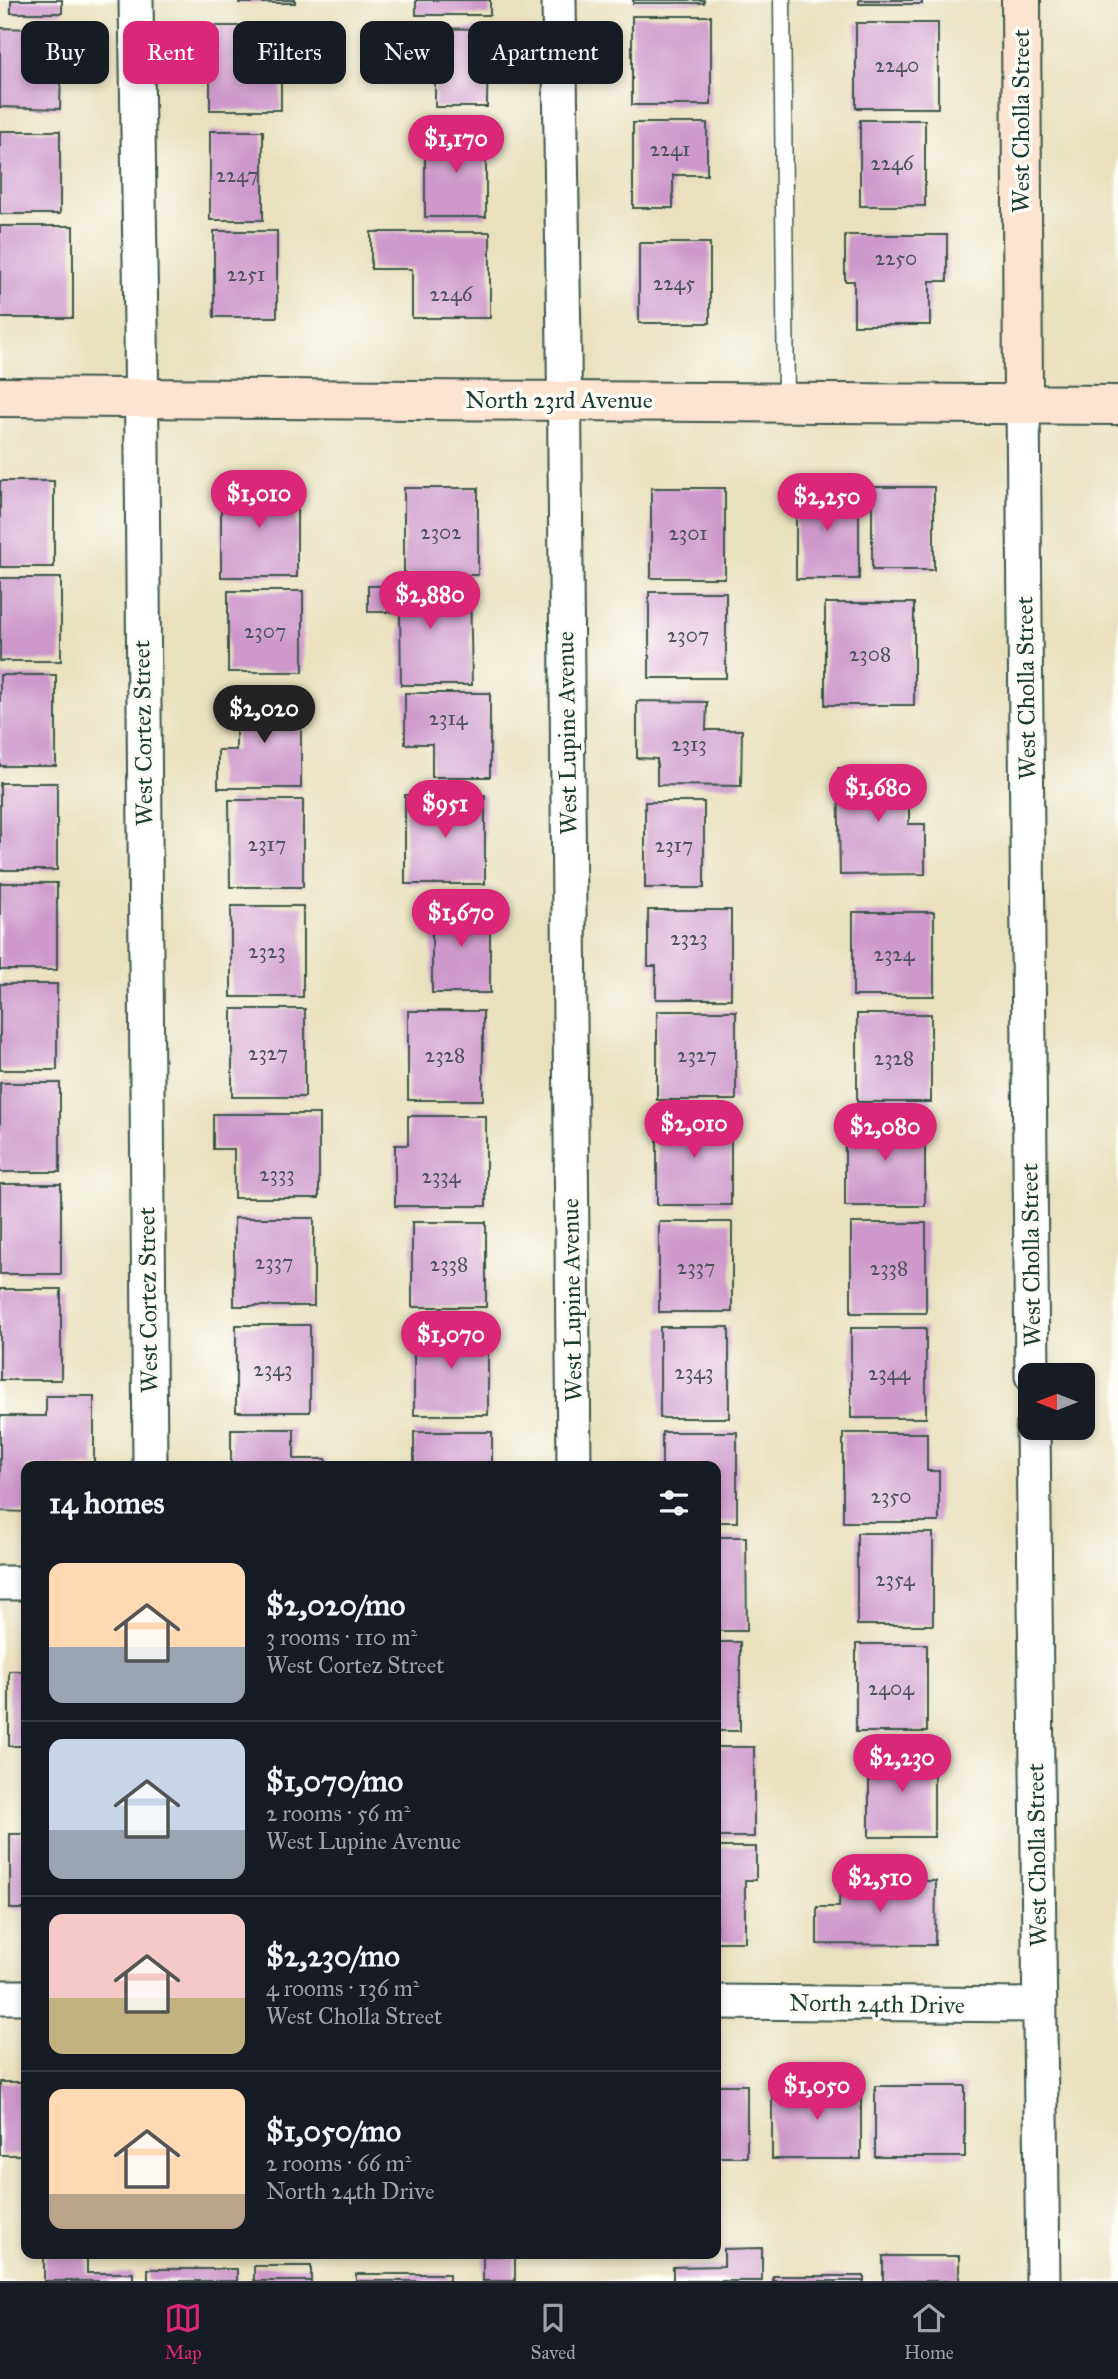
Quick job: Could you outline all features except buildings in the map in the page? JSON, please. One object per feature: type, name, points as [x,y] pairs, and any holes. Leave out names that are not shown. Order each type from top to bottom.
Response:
[{"type":"street","name":"West Cortez Street","points":[[135,0],[150,1461]]},
{"type":"street","name":"West Lupine Avenue","points":[[559,0],[574,1461]]},
{"type":"street","name":"West Cholla Street","points":[[1021,0],[1032,1363]]},
{"type":"street","name":"North 23rd Avenue","points":[[0,397],[1118,405]]},
{"type":"street","name":"West Cholla Street","points":[[1033,1440],[1043,2281]]},
{"type":"street","points":[[0,1583],[21,1583]]},
{"type":"street","points":[[0,1997],[21,1997]]},
{"type":"street","name":"North 24th Drive","points":[[721,2002],[1039,2005]]},
{"type":"lane","points":[[782,0],[786,402]]}]
